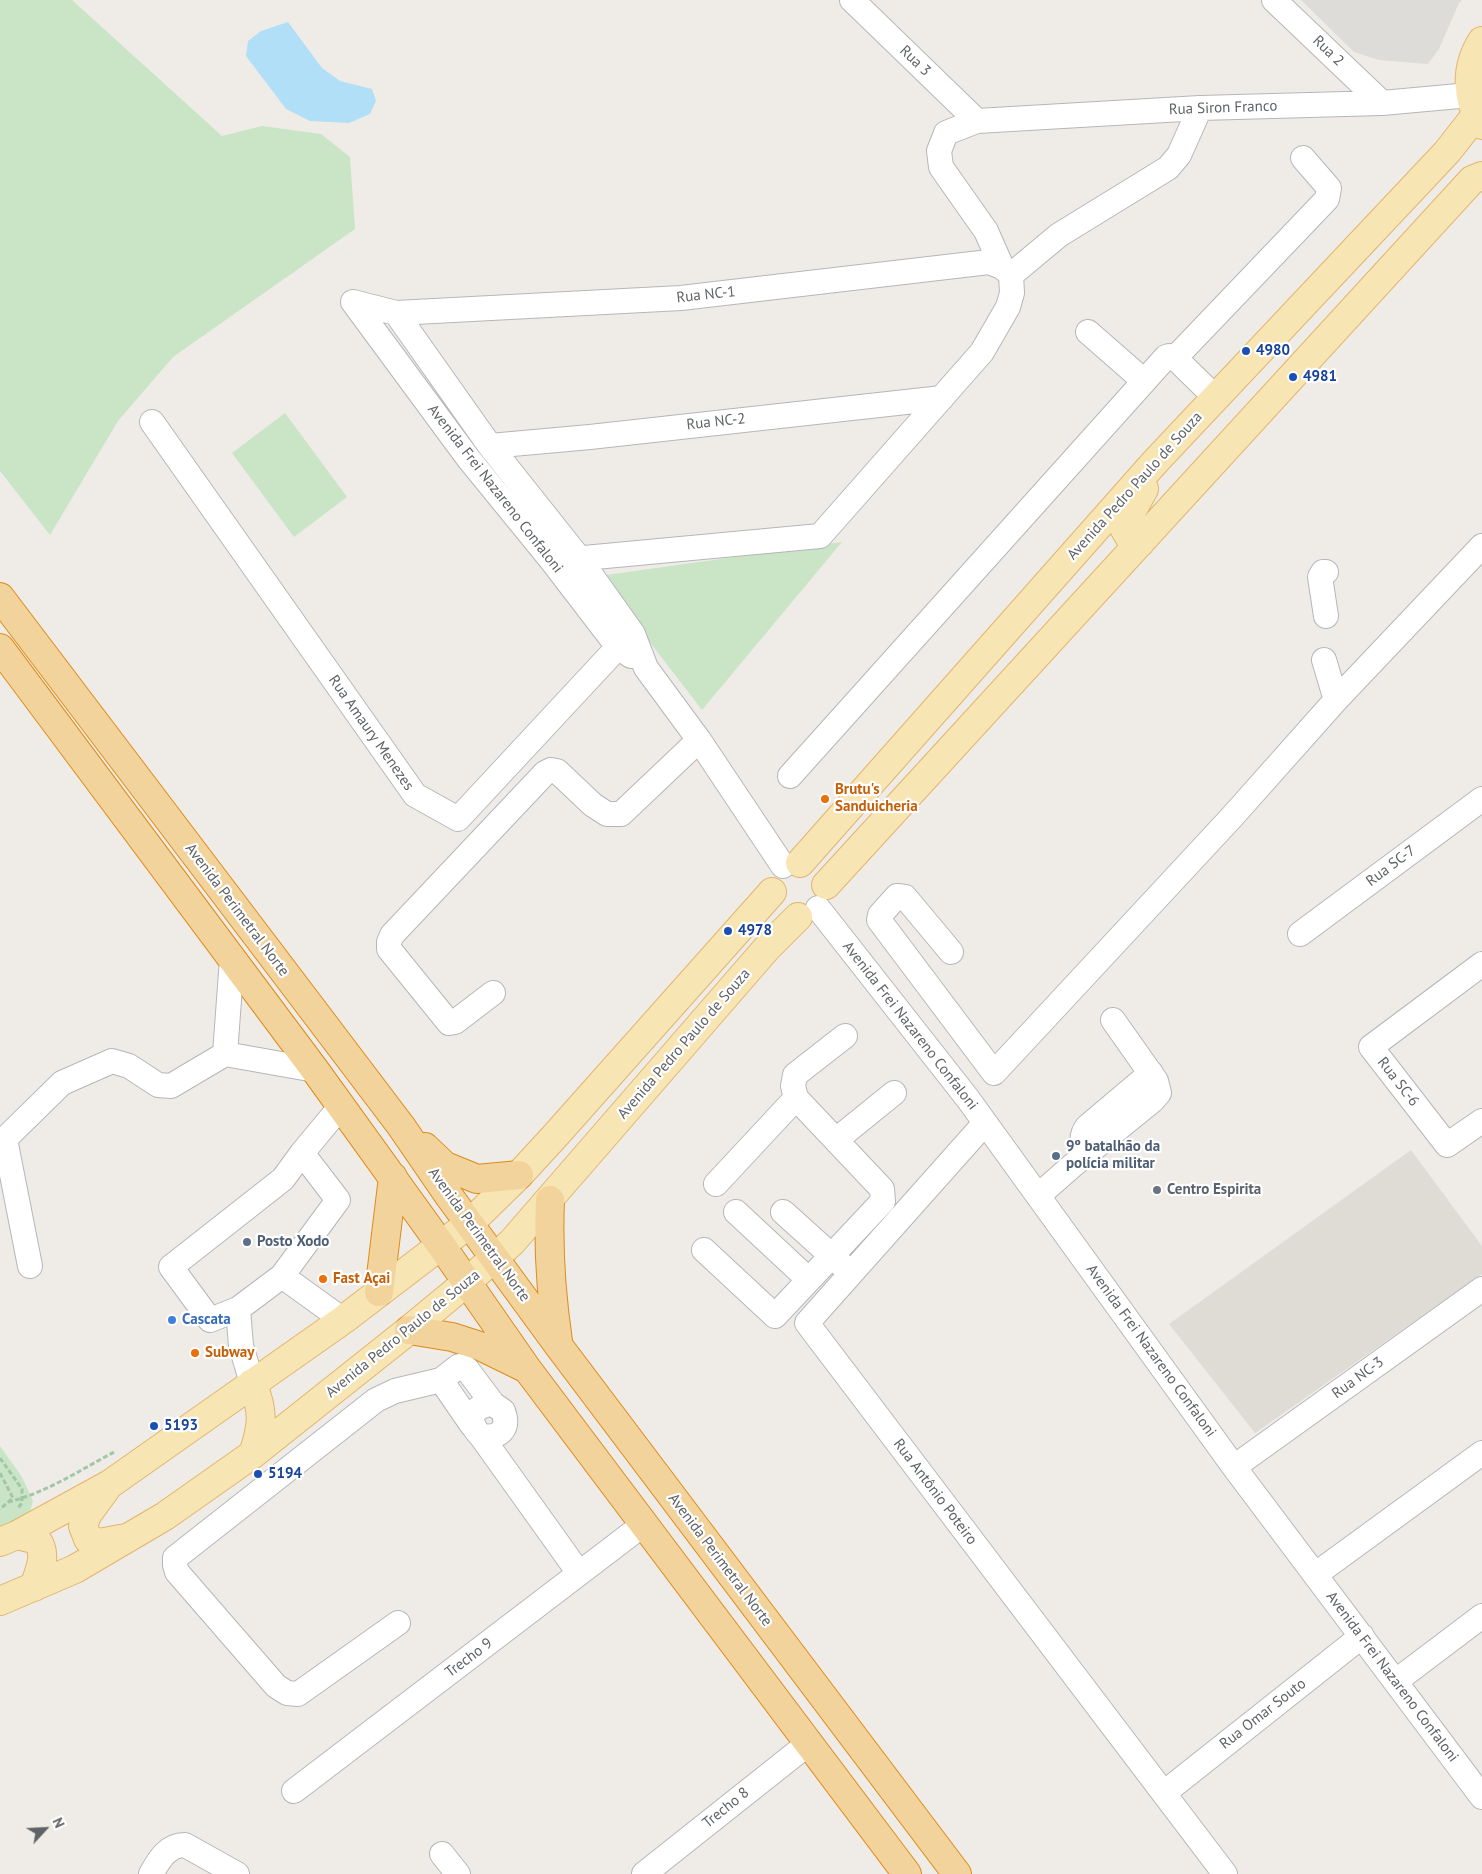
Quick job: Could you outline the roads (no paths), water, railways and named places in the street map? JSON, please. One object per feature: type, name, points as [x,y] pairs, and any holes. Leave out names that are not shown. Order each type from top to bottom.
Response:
[{"type":"highway","name":"Avenida Perimetral Norte","points":[[0,597],[401,1126],[448,1196],[470,1223],[558,1345],[957,1874]]},
{"type":"highway","points":[[0,648],[315,1070],[468,1282],[528,1370],[907,1874]]},
{"type":"highway","points":[[401,1126],[446,1166],[462,1174],[477,1178],[518,1175]]},
{"type":"highway","points":[[380,1292],[393,1177]]},
{"type":"highway","points":[[550,1200],[548,1242],[550,1287],[558,1345]]},
{"type":"highway","points":[[409,1330],[452,1337],[480,1346],[528,1370]]},
{"type":"main road","points":[[1476,112],[1469,72],[1476,50],[1482,41]]},
{"type":"main road","name":"Avenida Pedro Paulo de Souza","points":[[792,864],[1155,462],[1447,152],[1476,112]]},
{"type":"main road","name":"Avenida Pedro Paulo de Souza","points":[[0,1601],[75,1569],[166,1516],[253,1454],[468,1282],[512,1242],[767,948],[814,904],[1081,605],[1472,180],[1482,176]]},
{"type":"main road","points":[[1140,543],[1130,538],[1124,528],[1140,499],[1155,462]]},
{"type":"main road","points":[[1073,552],[1093,549],[1100,556],[1101,566],[1082,593],[1081,605]]},
{"type":"main road","points":[[9,1531],[110,1484],[342,1320],[470,1223],[518,1175],[772,892],[773,879],[792,864],[812,867],[814,904],[787,911],[772,892]]},
{"type":"main road","points":[[252,1383],[259,1400],[262,1418],[260,1434],[253,1454]]},
{"type":"main road","points":[[110,1484],[87,1515],[83,1526],[88,1538],[100,1543],[131,1537]]},
{"type":"main road","points":[[9,1531],[38,1540],[42,1547],[44,1553],[42,1565],[34,1587]]},
{"type":"street","name":"Rua 3","points":[[852,0],[977,121]]},
{"type":"street","name":"Rua 2","points":[[1274,0],[1382,103]]},
{"type":"street","name":"Rua Siron Franco","points":[[1007,271],[986,231],[941,167],[939,151],[946,133],[977,121],[1200,108],[1382,103],[1476,112]]},
{"type":"street","points":[[552,561],[820,536],[982,352],[1008,307],[1012,293],[1007,271],[1059,235],[1168,168],[1179,155],[1200,108]]},
{"type":"street","points":[[1175,358],[1326,199],[1329,188],[1303,158]]},
{"type":"street","name":"Rua NC-1","points":[[353,302],[396,313],[681,298],[989,262],[1007,271]]},
{"type":"street","name":"Avenida Frei Nazareno Confaloni","points":[[353,302],[468,458],[552,561],[626,640]]},
{"type":"street","name":"Avenida Frei Nazareno Confaloni","points":[[396,313],[490,446],[579,558],[626,640],[792,864]]},
{"type":"street","points":[[1088,332],[1144,381]]},
{"type":"street","points":[[790,776],[1166,358],[1169,356],[1175,358],[1216,398]]},
{"type":"street","name":"Rua NC-2","points":[[490,446],[590,437],[942,398]]},
{"type":"street","name":"Rua Amaury Menezes","points":[[152,422],[415,795],[458,819],[626,640]]},
{"type":"street","points":[[968,1099],[1231,818],[1336,700],[1482,546]]},
{"type":"street","points":[[1326,572],[1323,572],[1320,577],[1326,616]]},
{"type":"street","points":[[1324,660],[1336,700]]},
{"type":"street","points":[[493,993],[455,1022],[449,1024],[389,949],[392,935],[545,773],[551,770],[558,770],[593,805],[607,814],[621,814],[699,740]]},
{"type":"street","name":"Rua SC-7","points":[[1300,934],[1482,798]]},
{"type":"street","points":[[951,952],[905,897],[897,896],[880,914],[879,920],[994,1073]]},
{"type":"street","name":"Avenida Frei Nazareno Confaloni","points":[[814,904],[968,1099],[1234,1466],[1479,1788]]},
{"type":"street","points":[[225,1054],[232,959]]},
{"type":"street","name":"Rua SC-6","points":[[1482,964],[1371,1047],[1448,1145],[1482,1121]]},
{"type":"street","points":[[1039,1195],[1088,1153],[1082,1140],[1083,1132],[1087,1127],[1151,1073],[1113,1020]]},
{"type":"street","points":[[704,1250],[775,1316],[883,1201],[882,1190],[796,1098],[793,1086],[795,1075],[844,1036]]},
{"type":"street","points":[[30,1266],[4,1139],[62,1083],[112,1061],[128,1066],[158,1085],[171,1086],[225,1054],[315,1070]]},
{"type":"street","points":[[836,1140],[894,1093]]},
{"type":"street","points":[[716,1184],[796,1098]]},
{"type":"street","points":[[302,1154],[338,1200],[282,1276],[238,1309],[210,1320],[170,1266],[283,1179],[302,1154],[341,1106]]},
{"type":"street","name":"Rua Antônio Poteiro","points":[[985,1123],[807,1323],[1225,1874]]},
{"type":"street","points":[[736,1212],[809,1280]]},
{"type":"street","points":[[783,1212],[852,1274]]},
{"type":"street","points":[[282,1276],[342,1320]]},
{"type":"street","name":"Rua NC-3","points":[[1234,1466],[1482,1289]]},
{"type":"street","points":[[238,1309],[241,1346],[252,1383]]},
{"type":"street","points":[[398,1623],[298,1694],[288,1693],[276,1686],[193,1592],[177,1572],[175,1558],[376,1400],[395,1391],[441,1380],[459,1366],[466,1368],[493,1404],[503,1411],[505,1424],[501,1432],[494,1437],[476,1431]]},
{"type":"street","points":[[441,1380],[580,1574]]},
{"type":"street","points":[[1316,1574],[1482,1453]]},
{"type":"street","name":"Trecho 9","points":[[294,1792],[644,1524]]},
{"type":"street","points":[[1396,1681],[1482,1616]]},
{"type":"street","name":"Rua Omar Souto","points":[[1164,1792],[1362,1636]]},
{"type":"street","name":"Trecho 8","points":[[644,1874],[808,1743]]},
{"type":"street","points":[[151,1874],[162,1856],[177,1845],[185,1845],[238,1874]]},
{"type":"street","points":[[442,1854],[458,1874]]},
{"type":"water","points":[[288,22],[322,68],[340,81],[372,89],[376,101],[370,114],[349,123],[310,121],[286,109],[246,56],[248,41],[261,31]]},
{"type":"place","name":"4980","points":[[1246,351]]},
{"type":"place","name":"4981","points":[[1293,377]]},
{"type":"place","name":"Brutu's Sanduicheria","points":[[825,799]]},
{"type":"place","name":"4978","points":[[728,931]]},
{"type":"place","name":"9º batalhão da polícia militar","points":[[1056,1156]]},
{"type":"place","name":"Centro Espirita","points":[[1157,1190]]},
{"type":"place","name":"Posto Xodo","points":[[247,1242]]},
{"type":"place","name":"Fast Açai","points":[[323,1279]]},
{"type":"place","name":"Cascata","points":[[172,1320]]},
{"type":"place","name":"Subway","points":[[195,1353]]},
{"type":"place","name":"5193","points":[[154,1426]]},
{"type":"place","name":"5194","points":[[258,1474]]}]
